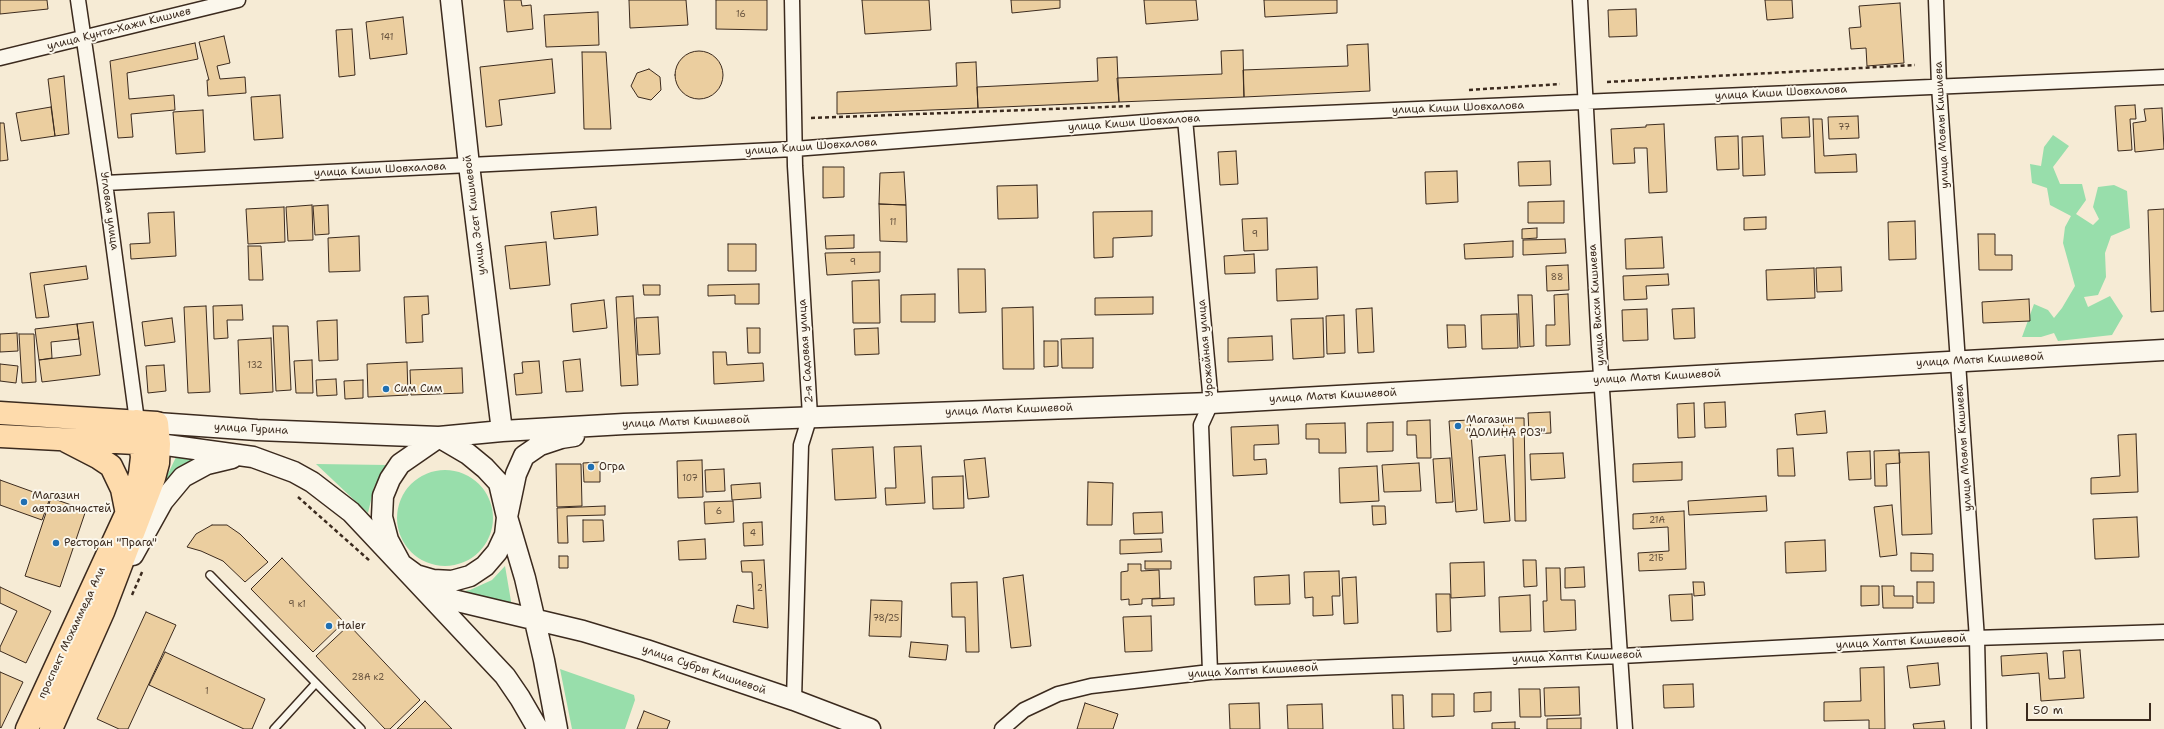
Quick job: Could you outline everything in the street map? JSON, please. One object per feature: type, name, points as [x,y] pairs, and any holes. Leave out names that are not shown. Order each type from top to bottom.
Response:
[{"type":"main road","name":"улица Эсет Кишиевой","points":[[451,0],[469,165],[502,431]]},
{"type":"main road","name":"улица Маты Кишиевой","points":[[502,431],[810,416],[1211,403],[1602,380],[2164,350]]},
{"type":"main road","name":"улица Гурина","points":[[0,413],[148,433],[257,430],[439,437],[502,431]]},
{"type":"main road","points":[[557,729],[535,620],[525,578],[507,517],[499,483],[485,468],[468,454],[439,437],[400,464],[390,479],[383,496],[382,517],[388,540],[401,564],[416,574],[433,580],[452,581],[470,576],[485,566],[497,552],[505,535],[507,517],[516,474],[524,456],[540,445],[561,438],[589,434],[624,424]]},
{"type":"main road","points":[[0,436],[62,439],[148,433],[253,457],[294,472],[312,482],[351,512],[401,564],[505,676],[538,729]]},
{"type":"main road","name":"проспект Мохаммеда Али","points":[[27,729],[127,514],[140,474],[142,457],[148,433]]},
{"type":"main road","name":"проспект Мохаммеда Али","points":[[51,729],[104,612],[154,478],[158,463],[148,433]]},
{"type":"main road","points":[[62,439],[99,458],[111,466],[122,489],[127,514]]},
{"type":"main road","points":[[104,612],[152,520],[172,487],[183,477],[208,464],[226,459],[253,457]]},
{"type":"main road","name":"улица Субры Кишиевой","points":[[428,594],[582,631],[646,650],[794,700],[870,729]]},
{"type":"street","name":"Угловая улица","points":[[78,0],[82,38],[105,183],[148,433]]},
{"type":"street","name":"улица Кунта-Хажи Кишиев","points":[[0,58],[238,0]]},
{"type":"street","name":"2-я Садовая улица","points":[[792,0],[794,149],[810,416],[801,445],[794,700]]},
{"type":"street","name":"улица Висхи Кишиева","points":[[1580,0],[1602,380],[1625,729]]},
{"type":"street","name":"улица Мовлы Кишиева","points":[[1936,0],[1939,86],[1977,639],[1979,729]]},
{"type":"street","name":"улица Киши Шовхалова","points":[[105,183],[794,149],[1185,119],[2164,77]]},
{"type":"street","name":"Урожайная улица","points":[[1185,119],[1211,403],[1201,425],[1210,672]]},
{"type":"street","name":"улица Хапты Кишиевой","points":[[1002,729],[1024,710],[1058,694],[1091,686],[1210,672],[1621,656],[1977,639],[2164,632]]},
{"type":"lane","points":[[210,575],[361,729]]},
{"type":"lane","points":[[274,729],[316,683]]},
{"type":"path","points":[[1607,82],[1915,65]]},
{"type":"path","points":[[295,494],[375,566]]},
{"type":"path","points":[[128,602],[145,567]]},
{"type":"green space","points":[[2053,135],[2069,146],[2053,167],[2060,184],[2082,184],[2086,200],[2076,214],[2093,225],[2099,219],[2093,207],[2098,187],[2114,185],[2127,191],[2130,228],[2111,236],[2105,253],[2106,277],[2098,295],[2084,297],[2088,307],[2110,296],[2123,316],[2112,335],[2058,341],[2054,333],[2041,337],[2022,337],[2034,304],[2048,310],[2054,318],[2062,308],[2075,286],[2063,243],[2065,227],[2071,216],[2050,205],[2047,188],[2032,183],[2030,164],[2041,166],[2044,147]]},
{"type":"green space","points":[[177,455],[207,457],[148,519],[166,478]]},
{"type":"green space","points":[[316,464],[388,465],[374,487],[368,513]]},
{"type":"green space","points":[[445,470],[463,474],[479,484],[489,500],[493,518],[489,536],[479,552],[463,562],[445,566],[427,562],[411,552],[401,536],[397,518],[401,500],[411,484],[427,474]]},
{"type":"green space","points":[[505,566],[512,607],[453,593],[470,590],[492,580]]},
{"type":"green space","points":[[560,669],[634,695],[635,700],[625,729],[572,729]]},
{"type":"building","points":[[0,0],[47,0],[48,9],[0,14]]},
{"type":"building","points":[[504,0],[521,0],[522,6],[531,5],[533,29],[507,32]]},
{"type":"building","points":[[629,0],[686,0],[688,25],[630,28]]},
{"type":"building","points":[[716,0],[767,0],[767,30],[716,29]]},
{"type":"building","points":[[862,0],[929,0],[931,30],[865,34]]},
{"type":"building","points":[[1011,0],[1060,0],[1060,8],[1012,13]]},
{"type":"building","points":[[1144,0],[1196,0],[1198,20],[1146,24]]},
{"type":"building","points":[[1264,0],[1337,0],[1337,13],[1265,17]]},
{"type":"building","points":[[1765,0],[1792,0],[1793,18],[1767,20]]},
{"type":"building","points":[[1900,3],[1904,63],[1867,66],[1866,48],[1851,49],[1849,28],[1861,27],[1859,6]]},
{"type":"building","points":[[1636,9],[1637,36],[1609,37],[1608,10]]},
{"type":"building","points":[[598,12],[599,45],[546,47],[544,15]]},
{"type":"building","points":[[403,17],[407,54],[370,59],[366,22]]},
{"type":"building","points":[[352,29],[355,75],[339,77],[336,30]]},
{"type":"building","points":[[224,36],[230,63],[217,66],[220,79],[245,77],[246,93],[208,96],[207,80],[209,80],[199,42]]},
{"type":"building","points":[[195,43],[198,59],[127,73],[129,99],[174,95],[175,110],[131,114],[133,137],[118,138],[110,61]]},
{"type":"building","points":[[1368,44],[1370,91],[1244,97],[1243,70],[1348,66],[1347,45]]},
{"type":"building","points":[[1243,50],[1244,97],[1119,102],[1117,78],[1222,74],[1221,51]]},
{"type":"building","points":[[694,51],[704,51],[716,58],[723,70],[723,80],[716,92],[704,99],[694,99],[686,95],[679,88],[675,80],[675,70],[679,62],[686,55]]},
{"type":"building","points":[[582,52],[606,52],[611,129],[584,129]]},
{"type":"building","points":[[1117,57],[1119,102],[978,108],[977,87],[1098,81],[1097,58]]},
{"type":"building","points":[[552,59],[555,93],[499,100],[502,125],[486,127],[480,67]]},
{"type":"building","points":[[976,62],[978,108],[837,114],[837,92],[957,86],[956,63]]},
{"type":"building","points":[[649,69],[660,77],[661,90],[651,100],[638,97],[631,86],[637,73]]},
{"type":"building","points":[[64,76],[69,134],[55,136],[48,79]]},
{"type":"building","points":[[280,95],[283,138],[254,140],[251,97]]},
{"type":"building","points":[[2135,105],[2136,119],[2130,119],[2132,150],[2118,151],[2115,106]]},
{"type":"building","points":[[51,107],[55,136],[21,141],[16,113]]},
{"type":"building","points":[[2162,108],[2164,149],[2135,152],[2133,123],[2146,121],[2144,109]]},
{"type":"building","points":[[203,110],[205,152],[176,154],[173,112]]},
{"type":"building","points":[[1858,116],[1859,138],[1829,139],[1828,117]]},
{"type":"building","points":[[1809,117],[1810,137],[1782,138],[1781,118]]},
{"type":"building","points":[[1813,119],[1822,119],[1824,156],[1856,154],[1857,172],[1815,173]]},
{"type":"building","points":[[0,123],[4,123],[8,160],[0,161]]},
{"type":"building","points":[[1664,124],[1667,192],[1649,193],[1647,148],[1634,148],[1635,163],[1613,164],[1611,129],[1646,127],[1646,125]]},
{"type":"building","points":[[1738,136],[1739,169],[1717,170],[1715,137]]},
{"type":"building","points":[[1763,136],[1765,175],[1743,176],[1742,137]]},
{"type":"building","points":[[1236,151],[1238,184],[1220,185],[1218,152]]},
{"type":"building","points":[[1550,161],[1551,185],[1519,186],[1518,162]]},
{"type":"building","points":[[823,167],[844,167],[844,197],[823,198]]},
{"type":"building","points":[[1457,171],[1458,202],[1426,204],[1425,172]]},
{"type":"building","points":[[904,172],[906,205],[879,204],[880,173]]},
{"type":"building","points":[[1037,185],[1038,218],[998,219],[997,186]]},
{"type":"building","points":[[1564,201],[1564,223],[1528,223],[1528,202]]},
{"type":"building","points":[[879,204],[906,205],[907,242],[880,241]]},
{"type":"building","points":[[312,205],[313,240],[288,241],[286,207]]},
{"type":"building","points":[[328,205],[329,234],[315,235],[313,206]]},
{"type":"building","points":[[284,207],[285,242],[248,244],[246,209]]},
{"type":"building","points":[[596,207],[598,235],[554,239],[551,212]]},
{"type":"building","points":[[2164,209],[2164,311],[2151,312],[2148,210]]},
{"type":"building","points":[[1152,211],[1152,236],[1113,238],[1113,257],[1094,258],[1093,212]]},
{"type":"building","points":[[174,212],[176,256],[131,259],[130,244],[150,243],[148,213]]},
{"type":"building","points":[[1766,217],[1766,229],[1744,230],[1744,218]]},
{"type":"building","points":[[1267,218],[1268,250],[1244,251],[1242,219]]},
{"type":"building","points":[[1915,221],[1916,259],[1889,260],[1888,222]]},
{"type":"building","points":[[1537,228],[1537,238],[1522,239],[1522,229]]},
{"type":"building","points":[[1978,234],[1995,234],[1995,255],[2012,255],[2012,270],[1979,270]]},
{"type":"building","points":[[854,235],[854,248],[826,249],[825,236]]},
{"type":"building","points":[[359,236],[360,271],[329,272],[328,238]]},
{"type":"building","points":[[1662,237],[1664,268],[1626,269],[1625,239]]},
{"type":"building","points":[[1565,239],[1566,253],[1523,255],[1523,240]]},
{"type":"building","points":[[1513,241],[1513,257],[1465,259],[1464,244]]},
{"type":"building","points":[[546,242],[550,285],[510,289],[505,246]]},
{"type":"building","points":[[728,244],[756,244],[756,271],[728,271]]},
{"type":"building","points":[[248,246],[261,246],[263,280],[249,280]]},
{"type":"building","points":[[880,252],[880,272],[827,275],[825,253]]},
{"type":"building","points":[[1254,254],[1255,273],[1225,274],[1224,256]]},
{"type":"building","points":[[1568,265],[1569,290],[1547,291],[1546,266]]},
{"type":"building","points":[[86,266],[88,279],[44,285],[49,317],[36,318],[30,273]]},
{"type":"building","points":[[1317,267],[1318,299],[1277,301],[1276,269]]},
{"type":"building","points":[[1841,267],[1842,291],[1817,292],[1816,268]]},
{"type":"building","points":[[1814,268],[1815,298],[1767,300],[1766,270]]},
{"type":"building","points":[[958,269],[985,269],[986,312],[959,313]]},
{"type":"building","points":[[1668,274],[1669,285],[1646,286],[1647,299],[1624,300],[1623,276]]},
{"type":"building","points":[[879,280],[880,323],[853,323],[852,281]]},
{"type":"building","points":[[759,284],[759,304],[735,304],[735,295],[708,296],[708,285]]},
{"type":"building","points":[[643,285],[660,285],[660,295],[644,295]]},
{"type":"building","points":[[935,294],[935,322],[901,322],[901,295]]},
{"type":"building","points":[[1568,294],[1570,345],[1546,346],[1546,325],[1555,325],[1554,295]]},
{"type":"building","points":[[1518,295],[1532,295],[1534,346],[1520,347]]},
{"type":"building","points":[[428,296],[429,314],[422,315],[423,342],[406,343],[404,297]]},
{"type":"building","points":[[633,296],[638,385],[621,386],[616,297]]},
{"type":"building","points":[[1153,297],[1153,314],[1095,315],[1095,298]]},
{"type":"building","points":[[2029,299],[2030,321],[1983,323],[1982,302]]},
{"type":"building","points":[[604,300],[607,328],[573,332],[571,304]]},
{"type":"building","points":[[242,305],[243,320],[227,320],[228,338],[214,339],[213,306]]},
{"type":"building","points":[[206,306],[210,392],[188,393],[184,307]]},
{"type":"building","points":[[1033,307],[1034,369],[1003,369],[1002,308]]},
{"type":"building","points":[[1372,308],[1374,352],[1358,353],[1356,309]]},
{"type":"building","points":[[1694,308],[1695,338],[1674,339],[1672,309]]},
{"type":"building","points":[[1647,309],[1648,340],[1623,341],[1622,310]]},
{"type":"building","points":[[1517,314],[1518,348],[1482,349],[1481,315]]},
{"type":"building","points":[[1344,315],[1345,353],[1327,354],[1326,316]]},
{"type":"building","points":[[658,317],[660,354],[638,355],[636,318]]},
{"type":"building","points":[[172,318],[175,342],[145,346],[142,322]]},
{"type":"building","points":[[1323,318],[1324,357],[1293,359],[1291,319]]},
{"type":"building","points":[[337,320],[338,360],[319,361],[317,321]]},
{"type":"building","points":[[93,322],[100,375],[42,382],[39,360],[81,355],[77,324]]},
{"type":"building","points":[[77,324],[79,339],[51,342],[52,358],[39,360],[35,329]]},
{"type":"building","points":[[1447,325],[1465,325],[1466,347],[1448,348]]},
{"type":"building","points":[[273,326],[288,326],[291,390],[276,391]]},
{"type":"building","points":[[747,328],[760,328],[760,353],[748,353]]},
{"type":"building","points":[[878,328],[879,354],[855,355],[854,329]]},
{"type":"building","points":[[17,333],[18,351],[0,352],[0,334]]},
{"type":"building","points":[[19,334],[34,334],[36,382],[22,383]]},
{"type":"building","points":[[1272,336],[1273,360],[1228,362],[1228,338]]},
{"type":"building","points":[[271,338],[273,392],[240,394],[238,340]]},
{"type":"building","points":[[1093,338],[1093,368],[1062,368],[1061,339]]},
{"type":"building","points":[[1044,341],[1058,341],[1058,366],[1044,367]]},
{"type":"building","points":[[713,352],[726,352],[727,365],[763,363],[764,381],[714,384]]},
{"type":"building","points":[[580,359],[583,391],[566,392],[563,361]]},
{"type":"building","points":[[312,360],[313,393],[296,393],[294,361]]},
{"type":"building","points":[[539,361],[542,393],[516,395],[514,374],[523,373],[522,362]]},
{"type":"building","points":[[407,362],[408,395],[368,397],[367,364]]},
{"type":"building","points":[[0,364],[18,366],[16,383],[0,381]]},
{"type":"building","points":[[164,365],[166,391],[148,393],[146,366]]},
{"type":"building","points":[[462,368],[463,393],[411,395],[410,370]]},
{"type":"building","points":[[336,379],[337,395],[317,396],[316,380]]},
{"type":"building","points":[[363,380],[363,398],[345,399],[344,381]]},
{"type":"building","points":[[1725,402],[1726,427],[1705,428],[1704,403]]},
{"type":"building","points":[[1694,403],[1695,437],[1678,438],[1677,404]]},
{"type":"building","points":[[1825,411],[1827,433],[1797,435],[1795,414]]},
{"type":"building","points":[[1550,412],[1551,433],[1529,434],[1528,413]]},
{"type":"building","points":[[1503,418],[1524,418],[1526,521],[1515,521],[1513,436],[1504,437]]},
{"type":"building","points":[[1430,420],[1431,458],[1417,458],[1416,435],[1407,435],[1407,421]]},
{"type":"building","points":[[1470,420],[1477,510],[1456,512],[1449,421]]},
{"type":"building","points":[[1393,422],[1393,451],[1367,452],[1367,423]]},
{"type":"building","points":[[1345,423],[1346,453],[1319,453],[1319,439],[1306,439],[1306,424]]},
{"type":"building","points":[[1278,425],[1279,444],[1254,445],[1254,460],[1266,459],[1267,474],[1233,476],[1231,427]]},
{"type":"building","points":[[2136,434],[2138,492],[2091,494],[2091,478],[2120,476],[2118,435]]},
{"type":"building","points":[[921,446],[925,503],[886,505],[885,488],[896,488],[894,447]]},
{"type":"building","points":[[873,447],[876,498],[835,500],[832,449]]},
{"type":"building","points":[[1793,448],[1795,476],[1778,476],[1777,449]]},
{"type":"building","points":[[1899,450],[1900,463],[1886,464],[1887,486],[1875,486],[1874,451]]},
{"type":"building","points":[[1870,451],[1871,479],[1849,480],[1847,452]]},
{"type":"building","points":[[1929,452],[1932,534],[1902,535],[1899,453]]},
{"type":"building","points":[[1563,453],[1565,478],[1531,480],[1530,454]]},
{"type":"building","points":[[1505,455],[1510,521],[1484,523],[1479,457]]},
{"type":"building","points":[[985,458],[989,497],[968,499],[964,460]]},
{"type":"building","points":[[1450,458],[1453,502],[1436,503],[1433,459]]},
{"type":"building","points":[[702,460],[703,497],[678,498],[677,461]]},
{"type":"building","points":[[600,462],[600,482],[584,482],[583,463]]},
{"type":"building","points":[[1682,462],[1682,480],[1633,482],[1633,464]]},
{"type":"building","points":[[1419,463],[1421,491],[1384,492],[1382,465]]},
{"type":"building","points":[[556,464],[581,464],[582,506],[557,507]]},
{"type":"building","points":[[1377,466],[1379,501],[1340,503],[1339,468]]},
{"type":"building","points":[[724,469],[725,491],[706,492],[705,470]]},
{"type":"building","points":[[963,476],[964,508],[933,509],[932,477]]},
{"type":"building","name":"Магазин автозапчастей","points":[[0,480],[50,498],[42,520],[0,505]]},
{"type":"building","points":[[1088,482],[1113,483],[1112,525],[1087,525]]},
{"type":"building","points":[[760,483],[761,498],[732,500],[731,485]]},
{"type":"building","points":[[1766,496],[1767,511],[1689,515],[1688,501]]},
{"type":"building","name":"Ресторан \"Прага\"","points":[[51,498],[86,510],[60,587],[25,576]]},
{"type":"building","points":[[733,501],[734,522],[705,524],[704,502]]},
{"type":"building","points":[[1892,505],[1897,555],[1880,557],[1874,507]]},
{"type":"building","points":[[605,506],[605,515],[567,516],[568,543],[558,543],[557,508]]},
{"type":"building","points":[[1372,506],[1385,506],[1386,524],[1373,525]]},
{"type":"building","points":[[1684,511],[1686,569],[1639,571],[1638,553],[1669,551],[1668,527],[1633,529],[1633,514]]},
{"type":"building","points":[[1162,512],[1163,533],[1134,534],[1133,513]]},
{"type":"building","points":[[2137,517],[2139,557],[2095,559],[2093,519]]},
{"type":"building","points":[[583,520],[603,520],[604,541],[583,542]]},
{"type":"building","points":[[762,522],[763,545],[744,546],[743,523]]},
{"type":"building","points":[[212,525],[227,525],[240,534],[268,562],[245,582],[223,561],[201,551],[187,547],[196,534]]},
{"type":"building","points":[[705,539],[706,559],[679,560],[678,541]]},
{"type":"building","points":[[1161,539],[1162,552],[1120,554],[1120,540]]},
{"type":"building","points":[[1825,540],[1826,571],[1786,573],[1785,542]]},
{"type":"building","points":[[1911,553],[1933,554],[1933,571],[1911,571]]},
{"type":"building","points":[[559,556],[568,556],[568,568],[559,568]]},
{"type":"building","points":[[282,558],[344,622],[313,652],[251,589]]},
{"type":"building","points":[[764,560],[768,628],[733,622],[737,605],[754,609],[752,572],[742,572],[741,561]]},
{"type":"building","points":[[1523,560],[1536,560],[1537,586],[1524,587]]},
{"type":"building","points":[[1145,561],[1171,561],[1171,569],[1145,569]]},
{"type":"building","points":[[1484,562],[1485,596],[1451,598],[1450,563]]},
{"type":"building","points":[[1128,564],[1141,564],[1141,571],[1159,570],[1160,598],[1142,599],[1142,604],[1129,605],[1129,599],[1121,600],[1121,572],[1128,571]]},
{"type":"building","points":[[1584,567],[1585,587],[1565,588],[1565,568]]},
{"type":"building","points":[[1546,568],[1560,568],[1561,600],[1575,600],[1576,630],[1544,632],[1543,601],[1547,601]]},
{"type":"building","points":[[1339,571],[1340,596],[1332,596],[1333,615],[1313,616],[1313,597],[1305,598],[1304,572]]},
{"type":"building","points":[[1023,575],[1031,646],[1011,648],[1003,578]]},
{"type":"building","points":[[1289,575],[1290,604],[1255,605],[1254,577]]},
{"type":"building","points":[[1356,577],[1358,623],[1344,624],[1342,578]]},
{"type":"building","points":[[977,582],[979,652],[966,652],[965,617],[952,617],[951,583]]},
{"type":"building","points":[[1693,582],[1704,582],[1705,595],[1694,596]]},
{"type":"building","points":[[1917,582],[1934,582],[1934,603],[1917,603]]},
{"type":"building","points":[[1861,586],[1879,586],[1879,605],[1861,606]]},
{"type":"building","points":[[1882,586],[1894,586],[1894,596],[1913,596],[1913,608],[1883,608]]},
{"type":"building","points":[[0,587],[51,611],[26,663],[0,651],[0,647],[17,611],[0,603]]},
{"type":"building","points":[[1436,594],[1450,594],[1451,631],[1437,632]]},
{"type":"building","points":[[1692,594],[1693,620],[1671,621],[1669,595]]},
{"type":"building","points":[[1530,595],[1531,631],[1500,632],[1499,597]]},
{"type":"building","points":[[1174,598],[1174,605],[1152,606],[1152,599]]},
{"type":"building","points":[[871,600],[902,601],[901,637],[869,636]]},
{"type":"building","points":[[146,612],[176,625],[128,729],[119,729],[97,719]]},
{"type":"building","points":[[1151,616],[1152,651],[1125,652],[1123,617]]},
{"type":"building","points":[[349,625],[420,700],[390,729],[385,729],[316,656]]},
{"type":"building","points":[[911,642],[948,645],[946,660],[909,657]]},
{"type":"building","points":[[2080,650],[2084,698],[2041,701],[2039,673],[2002,676],[2001,656],[2047,653],[2049,679],[2065,678],[2063,651]]},
{"type":"building","points":[[165,652],[265,699],[252,729],[244,729],[149,685]]},
{"type":"building","points":[[1938,663],[1940,685],[1910,688],[1907,666]]},
{"type":"building","points":[[1884,667],[1885,729],[1869,729],[1869,720],[1824,721],[1824,702],[1861,701],[1860,668]]},
{"type":"building","points":[[0,672],[23,682],[1,728],[0,727]]},
{"type":"building","points":[[1693,684],[1694,707],[1664,708],[1663,685]]},
{"type":"building","points":[[1579,687],[1580,715],[1545,716],[1544,688]]},
{"type":"building","points":[[1519,689],[1540,689],[1541,717],[1520,717]]},
{"type":"building","points":[[1491,692],[1491,711],[1474,712],[1474,693]]},
{"type":"building","points":[[1432,694],[1454,694],[1454,716],[1432,717]]},
{"type":"building","points":[[1392,695],[1403,695],[1404,729],[1393,729]]},
{"type":"building","points":[[425,701],[452,729],[397,729]]},
{"type":"building","points":[[1085,703],[1118,714],[1113,729],[1077,729]]},
{"type":"building","points":[[1259,703],[1260,729],[1230,729],[1229,704]]},
{"type":"building","points":[[1322,704],[1323,729],[1288,729],[1287,705]]},
{"type":"building","points":[[644,711],[670,721],[667,729],[637,729]]},
{"type":"building","points":[[1581,718],[1581,729],[1547,729],[1547,719]]},
{"type":"building","points":[[1944,721],[1945,729],[1914,729],[1913,724]]},
{"type":"building","points":[[1515,722],[1515,729],[1492,729],[1492,723]]},
{"type":"place","name":"Сим Сим","points":[[386,389]]},
{"type":"place","name":"Магазин \"ДОЛИНА РОЗ\"","points":[[1458,426]]},
{"type":"place","name":"Огра","points":[[591,467]]},
{"type":"place","name":"Магазин автозапчастей","points":[[24,502]]},
{"type":"place","name":"Ресторан \"Прага\"","points":[[56,543]]},
{"type":"place","name":"Haier","points":[[329,626]]}]
